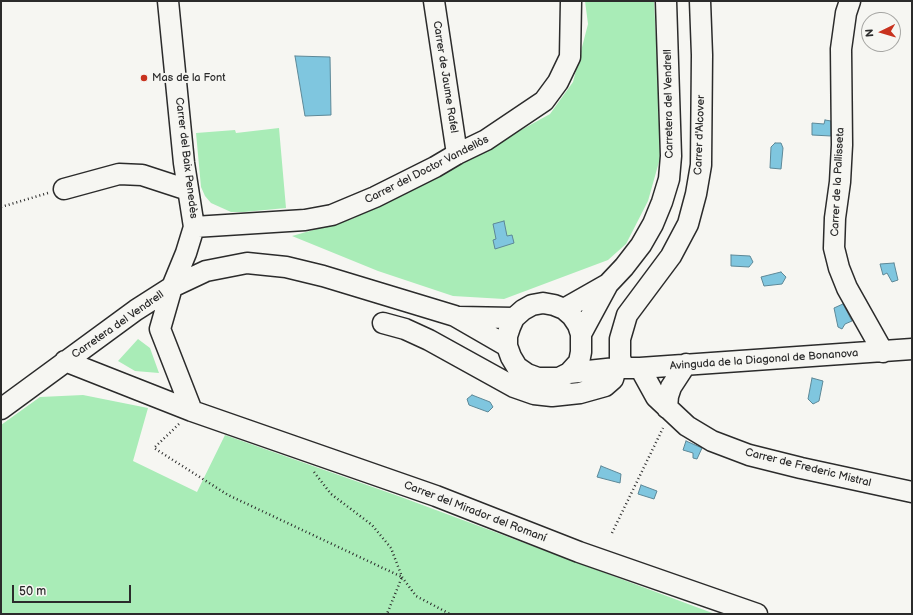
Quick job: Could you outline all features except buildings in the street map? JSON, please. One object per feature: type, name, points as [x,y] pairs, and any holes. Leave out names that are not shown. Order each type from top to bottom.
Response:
[{"type":"street","name":"Carrer del Baix Penedès","points":[[168,1],[188,190],[194,227],[186,253],[172,288],[160,329],[192,411]]},
{"type":"street","name":"Carrer de Jaume Rafel","points":[[434,1],[457,154]]},
{"type":"street","name":"Carrer del Doctor Vandellòs","points":[[194,227],[305,220],[332,215],[375,197],[486,140],[544,101],[558,82],[570,57],[571,1]]},
{"type":"street","name":"Carretera del Vendrell","points":[[581,339],[608,284],[624,267],[641,245],[653,224],[662,202],[668,179],[672,156],[666,1]]},
{"type":"street","name":"Carrer d'Alcover","points":[[626,368],[620,358],[620,339],[627,315],[671,256],[688,224],[696,194],[701,165],[702,55],[700,1]]},
{"type":"street","name":"Carrer de la Pallisseta","points":[[850,1],[846,13],[841,49],[842,145],[840,182],[835,218],[834,248],[839,268],[847,288],[883,352]]},
{"type":"street","points":[[64,189],[119,174],[142,175],[188,190]]},
{"type":"street","name":"Carretera del Vendrell","points":[[1,409],[136,310],[172,288],[206,271],[246,263],[286,267],[323,276],[455,316],[507,346]]},
{"type":"street","name":"Carretera del Vendrell","points":[[564,309],[608,284]]},
{"type":"street","points":[[532,305],[554,305],[564,309],[572,316],[578,325],[581,339],[579,362],[569,373],[559,378],[538,378],[527,374],[517,367],[507,346],[507,336],[514,318],[522,310],[532,305]]},
{"type":"street","name":"Carretera del Vendrell","points":[[455,316],[514,318]]},
{"type":"street","points":[[383,323],[405,329],[429,340],[514,387],[534,394],[552,396],[580,393],[605,386],[626,368]]},
{"type":"street","points":[[581,339],[598,358],[626,368]]},
{"type":"street","name":"Avinguda de la Diagonal de Bonanova","points":[[569,373],[912,349]]},
{"type":"street","name":"Carrer del Mirador del Romaní","points":[[65,361],[192,411],[436,496],[578,552],[757,614]]},
{"type":"street","points":[[667,408],[671,386],[686,364]]},
{"type":"street","name":"Carrer de Frederic Mistral","points":[[626,368],[687,426],[712,441],[749,455],[800,468],[912,492]]},
{"type":"path","points":[[1,207],[64,189]]},
{"type":"path","points":[[192,411],[154,448],[228,496],[402,578]]},
{"type":"path","points":[[612,533],[664,427]]},
{"type":"path","points":[[312,470],[331,494],[372,525],[391,548],[402,578],[416,596],[450,614]]},
{"type":"path","points":[[387,614],[402,578]]},
{"type":"green space","points":[[585,1],[654,1],[662,151],[648,201],[626,244],[608,260],[504,299],[453,296],[378,271],[292,236],[352,219],[474,156],[550,114],[573,82],[588,24]]},
{"type":"green space","points":[[279,128],[286,208],[231,212],[211,203],[205,196],[201,187],[196,133],[235,130],[236,133]]},
{"type":"green space","points":[[138,339],[150,348],[159,373],[135,371],[118,361]]},
{"type":"green space","points":[[83,395],[148,408],[133,461],[197,492],[225,435],[401,497],[715,614],[1,614],[1,425],[40,397]]},
{"type":"water","points":[[295,56],[330,57],[331,115],[305,116]]},
{"type":"water","points":[[825,120],[831,121],[831,136],[812,135],[812,123],[824,124]]},
{"type":"water","points":[[775,143],[781,143],[783,148],[781,169],[770,168],[771,147]]},
{"type":"water","points":[[504,221],[507,236],[512,235],[514,243],[495,249],[493,240],[496,239],[493,224]]},
{"type":"water","points":[[731,255],[750,256],[753,262],[749,267],[731,266]]},
{"type":"water","points":[[894,263],[898,280],[892,282],[887,273],[883,275],[880,264]]},
{"type":"water","points":[[781,272],[786,277],[782,284],[764,286],[761,277]]},
{"type":"water","points":[[843,304],[852,321],[845,324],[842,329],[838,327],[834,308]]},
{"type":"water","points":[[812,378],[823,381],[819,401],[813,404],[808,399]]},
{"type":"water","points":[[472,395],[490,402],[493,407],[488,412],[469,405],[467,399]]},
{"type":"water","points":[[686,441],[702,448],[697,459],[693,458],[693,453],[683,450]]},
{"type":"water","points":[[601,466],[621,474],[620,483],[597,477]]},
{"type":"water","points":[[641,485],[657,491],[654,499],[638,494]]},
{"type":"place","name":"Mas de la Font","points":[[144,78]]}]
